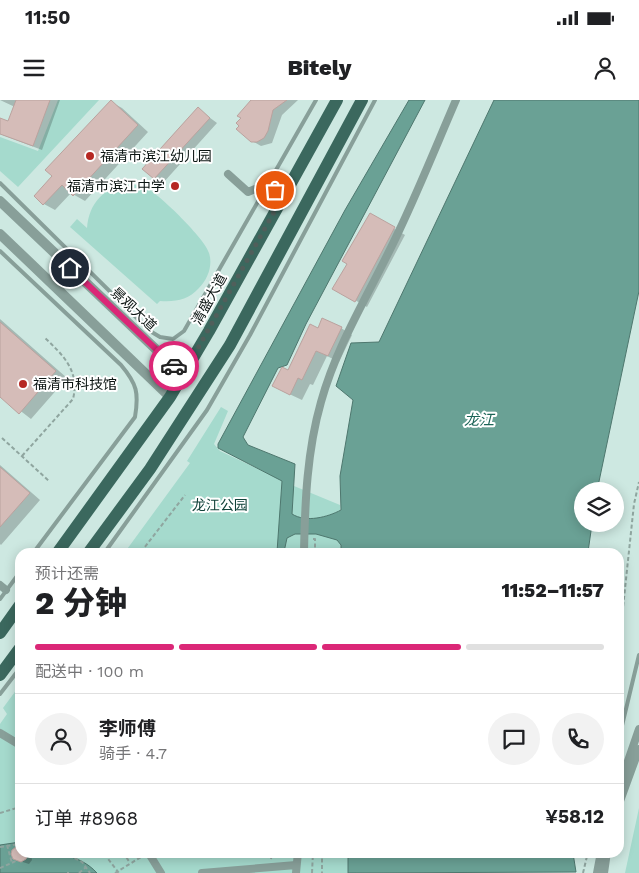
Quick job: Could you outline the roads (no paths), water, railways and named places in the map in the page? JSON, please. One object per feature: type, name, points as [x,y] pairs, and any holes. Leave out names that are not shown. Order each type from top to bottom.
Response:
[{"type":"main road","name":"清盛大道","points":[[61,548],[170,397],[337,100]]},
{"type":"main road","points":[[92,548],[150,469],[230,345],[362,100]]},
{"type":"main road","points":[[0,633],[15,612]]},
{"type":"main road","points":[[0,675],[15,655]]},
{"type":"street","points":[[304,548],[309,455],[321,401],[360,304],[398,233],[456,100]]},
{"type":"street","points":[[228,174],[248,192],[267,184]]},
{"type":"street","name":"景观大道","points":[[0,202],[183,375]]},
{"type":"street","points":[[0,234],[170,397]]},
{"type":"street","points":[[624,773],[639,730]]},
{"type":"street","points":[[0,733],[15,742]]},
{"type":"street","points":[[624,790],[639,749]]},
{"type":"street","points":[[152,858],[162,873]]},
{"type":"street","points":[[597,873],[600,858]]},
{"type":"street","points":[[604,873],[607,858]]},
{"type":"street","points":[[202,873],[296,869]]},
{"type":"lane","points":[[0,183],[150,331],[160,337],[173,339],[184,331],[316,100]]},
{"type":"lane","points":[[108,548],[207,410],[250,335],[375,100]]},
{"type":"lane","points":[[267,184],[283,196]]},
{"type":"lane","points":[[0,251],[121,365],[133,379],[138,398],[135,417],[37,548]]},
{"type":"lane","points":[[0,599],[3,588],[15,577]]},
{"type":"lane","points":[[624,717],[639,655]]},
{"type":"lane","points":[[0,694],[15,674]]},
{"type":"water","name":"龙江","points":[[409,100],[425,100],[306,324],[287,365],[278,368],[243,437],[248,445],[295,464],[292,514],[298,517],[317,518],[341,510],[340,476],[353,400],[336,386],[351,343],[379,342],[494,100],[639,100],[639,291],[599,482],[574,482],[574,532],[591,532],[589,548],[341,548],[337,540],[316,534],[295,534],[287,538],[285,548],[277,548],[282,481],[218,448],[218,444],[345,210]]},
{"type":"water","points":[[15,843],[15,858],[73,858],[89,866],[97,873],[0,873],[0,845]]},
{"type":"water","points":[[348,858],[574,858],[576,872],[348,873]]},
{"type":"place","name":"福清市滨江幼儿园","points":[[90,156]]},
{"type":"place","name":"福清市滨江中学","points":[[175,186]]},
{"type":"place","name":"福清市科技馆","points":[[23,384]]},
{"type":"park label","name":"龙江公园","points":[[220,505]]}]
